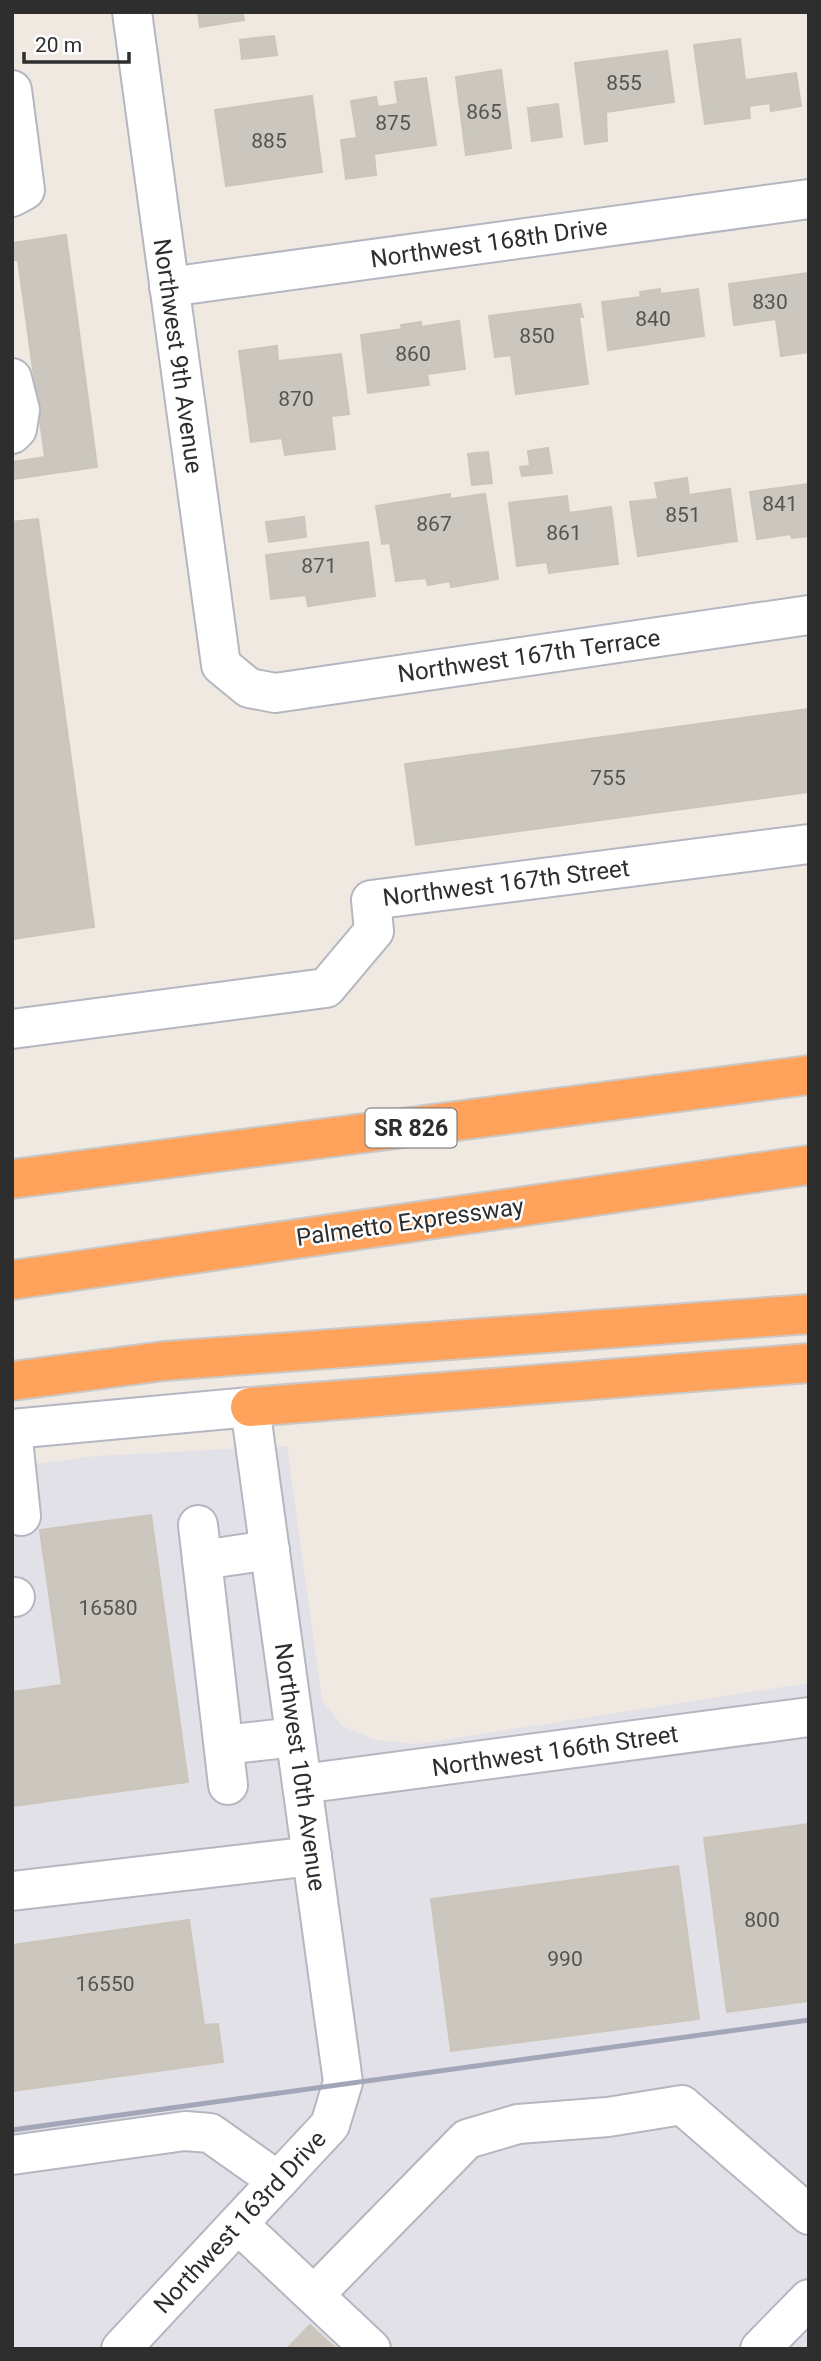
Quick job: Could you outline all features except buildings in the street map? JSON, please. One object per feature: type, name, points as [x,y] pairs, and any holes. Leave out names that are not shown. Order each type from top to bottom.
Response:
[{"type":"highway","name":"SR 826","points":[[12,1180],[809,1075]]},
{"type":"highway","name":"Palmetto Expressway","points":[[12,1280],[809,1165]]},
{"type":"highway","points":[[758,1171],[809,1175]]},
{"type":"highway","points":[[12,1381],[164,1361],[809,1314]]},
{"type":"highway","points":[[250,1407],[809,1363]]},
{"type":"street","name":"Northwest 9th Avenue","points":[[132,12],[221,665],[248,688]]},
{"type":"street","points":[[12,90],[25,190],[12,197]]},
{"type":"street","name":"Northwest 168th Drive","points":[[169,288],[809,199]]},
{"type":"street","points":[[12,378],[20,410],[17,429],[12,434]]},
{"type":"street","name":"Northwest 167th Terrace","points":[[248,688],[275,693],[809,615]]},
{"type":"street","name":"Northwest 167th Street","points":[[12,1029],[326,988],[374,930],[371,900],[809,844]]},
{"type":"street","points":[[21,1516],[12,1430],[250,1407]]},
{"type":"street","name":"Northwest 10th Avenue","points":[[250,1407],[343,2082],[330,2126]]},
{"type":"street","points":[[228,1785],[200,1542],[270,1550]]},
{"type":"street","name":"Northwest 166th Street","points":[[302,1784],[807,1728]]},
{"type":"street","points":[[224,1745],[295,1737]]},
{"type":"street","points":[[12,1891],[312,1856]]},
{"type":"street","points":[[314,2295],[467,2139],[518,2124],[608,2117],[682,2105],[809,2215]]},
{"type":"street","name":"Northwest 163rd Drive","points":[[121,2349],[330,2126]]},
{"type":"street","points":[[12,2155],[185,2130],[210,2133],[278,2180]]},
{"type":"street","points":[[238,2224],[371,2349]]},
{"type":"street","points":[[760,2349],[809,2299]]},
{"type":"shaded area","points":[[287,1446],[322,1700],[342,1726],[375,1740],[416,1744],[809,1683],[809,2349],[12,2349],[12,1467],[96,1456]]},
{"type":"railway","points":[[12,2130],[809,2020]]}]
